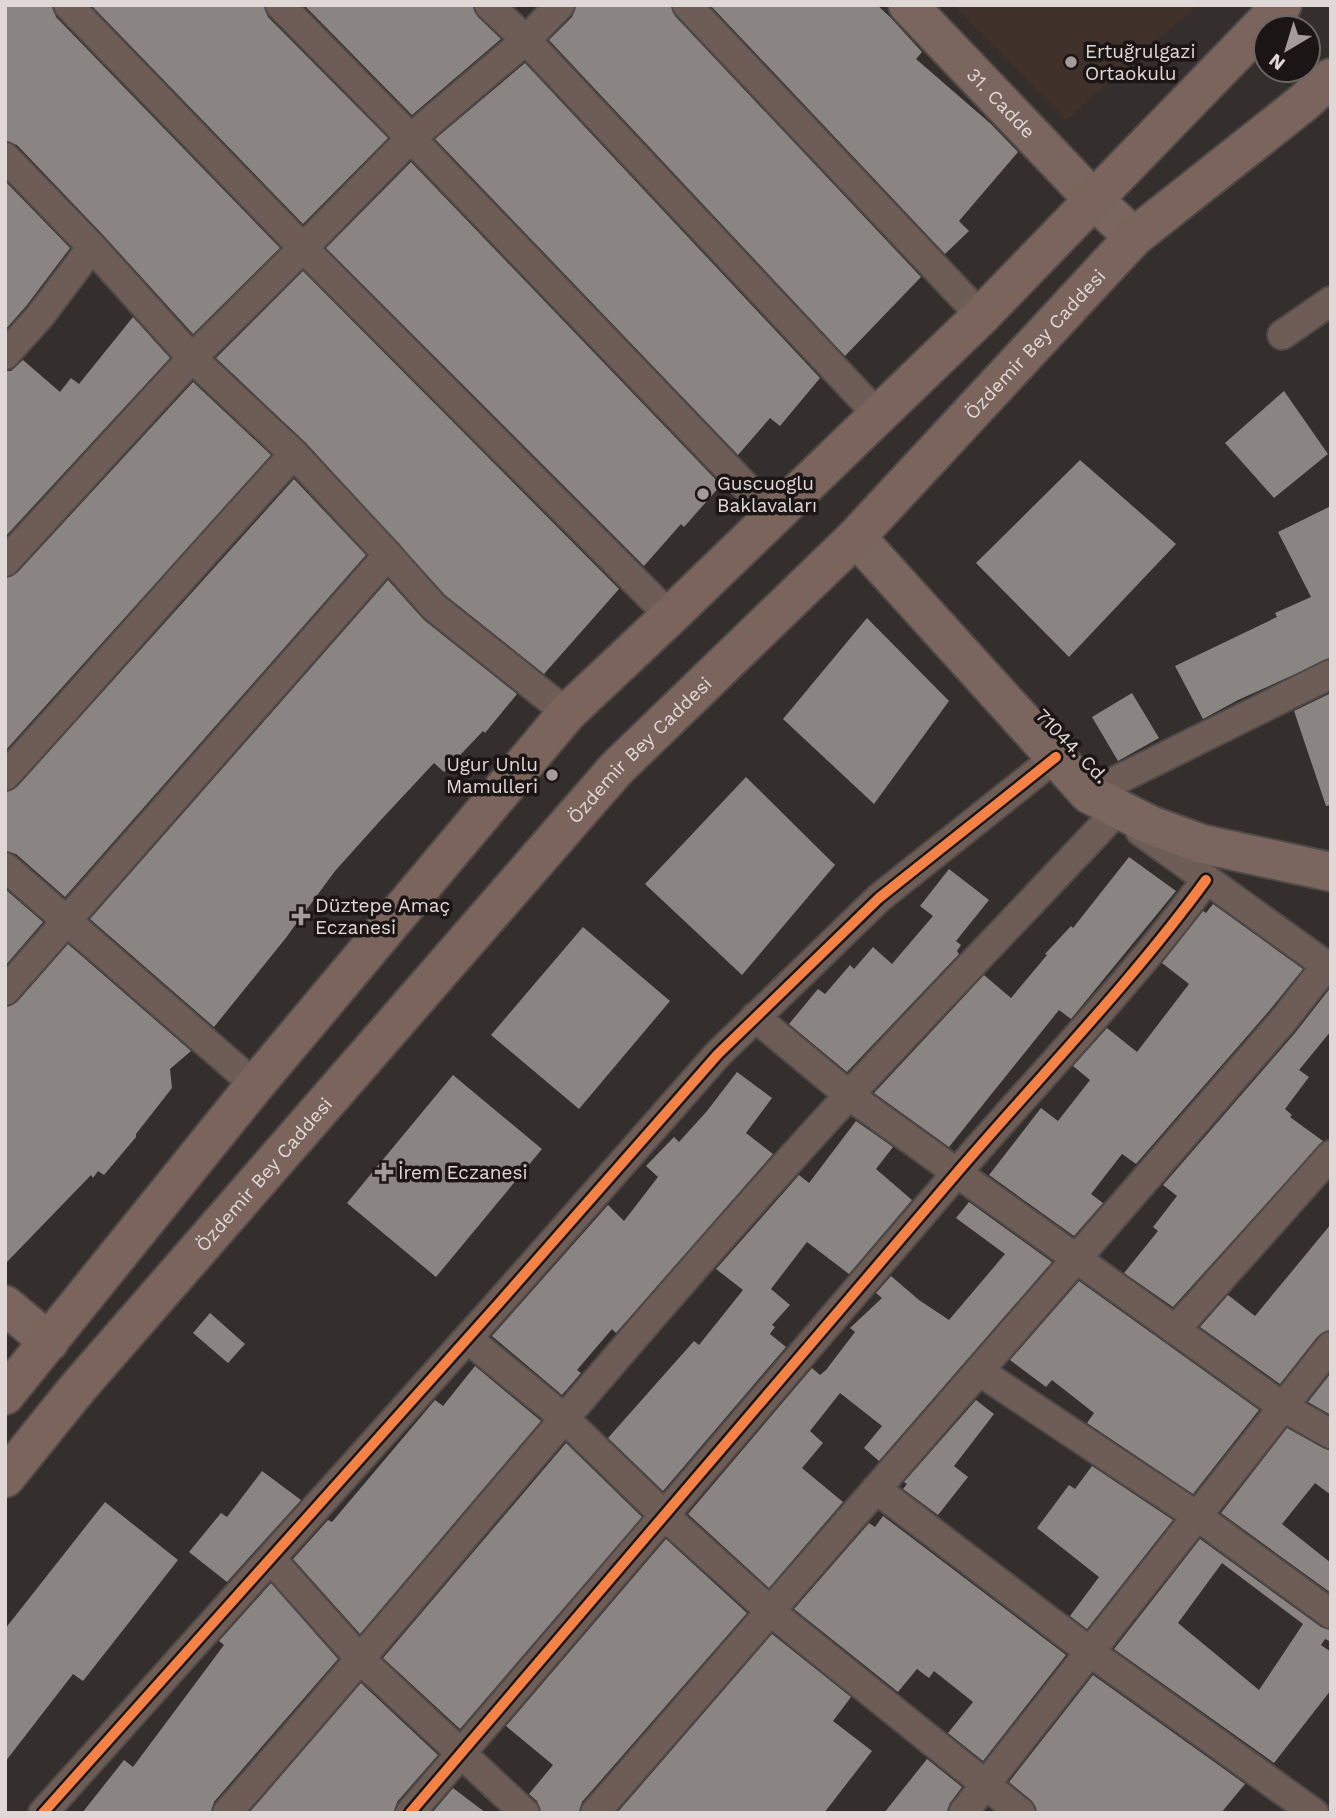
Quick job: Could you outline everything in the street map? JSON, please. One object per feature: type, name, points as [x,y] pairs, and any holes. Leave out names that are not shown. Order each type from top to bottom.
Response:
[{"type":"main road","points":[[5,1395],[255,1085],[567,713],[981,316],[1282,5]]},
{"type":"main road","name":"Özdemir Bey Caddesi","points":[[5,1478],[76,1390],[616,769],[856,537],[1134,237],[1331,78]]},
{"type":"street","points":[[68,5],[303,248],[670,616]]},
{"type":"street","points":[[280,5],[774,515]]},
{"type":"street","points":[[489,5],[526,40],[878,415]]},
{"type":"street","points":[[5,562],[192,358],[411,138],[526,40],[560,5]]},
{"type":"street","points":[[687,5],[981,316]]},
{"type":"street","name":"31. Cadde","points":[[908,5],[1094,200],[1134,237]]},
{"type":"street","points":[[5,157],[92,247],[192,358],[294,454],[434,607],[567,713]]},
{"type":"street","points":[[5,355],[40,316],[92,247]]},
{"type":"street","points":[[1282,335],[1331,301]]},
{"type":"street","points":[[5,776],[294,454]]},
{"type":"street","name":"71044. Cd.","points":[[856,537],[1102,804],[1202,844],[1331,872]]},
{"type":"street","points":[[5,991],[388,555]]},
{"type":"street","points":[[228,1813],[361,1660],[564,1418],[799,1150],[850,1096],[1102,804],[1331,674]]},
{"type":"street","points":[[43,1813],[468,1339],[718,1054],[879,898],[1056,757]]},
{"type":"street","points":[[595,1813],[1329,968],[1102,804]]},
{"type":"street","points":[[5,867],[255,1085]]},
{"type":"street","points":[[410,1813],[957,1173],[1169,931],[1206,880]]},
{"type":"street","points":[[755,1017],[850,1096],[1283,1407],[1331,1434]]},
{"type":"street","points":[[1175,1330],[1331,1155]]},
{"type":"street","points":[[5,1305],[49,1342]]},
{"type":"street","points":[[468,1339],[564,1418],[665,1516],[770,1611],[1021,1813]]},
{"type":"street","points":[[963,1813],[1331,1346]]},
{"type":"street","points":[[979,1371],[1197,1516],[1331,1614]]},
{"type":"street","points":[[876,1489],[1090,1652],[1314,1813]]},
{"type":"street","points":[[271,1559],[361,1660],[525,1813]]},
{"type":"shaded area","name":"Ertuğrulgazi Ortaokulu","points":[[953,5],[1198,5],[1066,120]]},
{"type":"building","points":[[5,5],[52,5],[56,17],[280,248],[193,334],[17,145],[5,141]]},
{"type":"building","points":[[91,5],[264,5],[268,17],[388,138],[303,224]]},
{"type":"building","points":[[304,5],[473,5],[478,17],[501,39],[412,115]]},
{"type":"building","points":[[576,5],[671,5],[675,16],[921,277],[845,356],[549,40],[572,17]]},
{"type":"building","points":[[710,5],[877,5],[922,52],[916,59],[991,124],[1018,152],[959,221],[969,231],[945,254]]},
{"type":"building","points":[[525,63],[820,378],[780,426],[770,418],[738,455],[435,139]]},
{"type":"building","points":[[411,162],[721,485],[684,527],[681,524],[644,566],[326,248]]},
{"type":"building","points":[[5,181],[70,248],[5,330]]},
{"type":"building","points":[[303,271],[619,589],[544,674],[445,595],[306,443],[216,358]]},
{"type":"building","points":[[133,317],[170,358],[5,537],[5,371],[11,371],[23,360],[60,392],[71,378],[79,384]]},
{"type":"building","points":[[193,382],[271,455],[5,751],[5,578],[17,573]]},
{"type":"building","points":[[1284,391],[1328,454],[1274,498],[1225,443]]},
{"type":"building","points":[[1080,460],[1176,544],[1069,657],[976,563]]},
{"type":"building","points":[[294,479],[366,555],[65,897],[16,854],[5,851],[5,792],[17,787]]},
{"type":"building","points":[[1331,506],[1331,658],[1203,719],[1175,666],[1277,617],[1275,613],[1311,597],[1278,532]]},
{"type":"building","points":[[388,580],[424,620],[517,694],[485,733],[483,731],[444,772],[434,763],[379,822],[335,871],[285,939],[214,1027],[90,919]]},
{"type":"building","points":[[867,618],[949,701],[874,804],[783,719]]},
{"type":"building","points":[[1132,693],[1159,738],[1118,761],[1092,717]]},
{"type":"building","points":[[1331,693],[1331,805],[1326,806],[1294,711]]},
{"type":"building","points":[[746,777],[835,865],[742,975],[645,884]]},
{"type":"building","points":[[1129,857],[1176,891],[1071,1019],[1059,1010],[949,1147],[874,1093],[984,975],[1011,998],[1047,955],[1045,954],[1071,926],[1073,928]]},
{"type":"building","points":[[949,869],[989,900],[956,941],[961,945],[957,951],[959,954],[847,1072],[789,1024],[818,989],[825,994],[850,965],[854,969],[873,947],[892,964],[933,916],[920,906]]},
{"type":"building","points":[[5,889],[43,922],[5,966]]},
{"type":"building","points":[[1213,904],[1303,969],[1136,1164],[1122,1154],[1091,1194],[1103,1203],[1074,1236],[989,1175],[1041,1108],[1058,1121],[1090,1080],[1073,1066],[1107,1028],[1137,1052],[1189,984],[1162,963],[1203,911],[1206,913]]},
{"type":"building","points":[[583,927],[670,1001],[579,1109],[491,1035]]},
{"type":"building","points":[[68,944],[191,1051],[170,1069],[172,1088],[104,1175],[98,1171],[93,1178],[91,1175],[5,1264],[5,1007],[17,1002]]},
{"type":"building","points":[[1331,987],[1331,1031],[1299,1070],[1309,1077],[1285,1109],[1292,1115],[1290,1117],[1323,1141],[1173,1307],[1124,1273],[1158,1231],[1153,1227],[1177,1196],[1163,1185],[1295,1033]]},
{"type":"building","points":[[737,1072],[772,1098],[746,1133],[773,1154],[616,1333],[612,1329],[577,1370],[581,1373],[562,1395],[492,1336],[608,1205],[624,1221],[658,1177],[646,1166],[674,1137],[679,1142]]},
{"type":"building","points":[[453,1075],[542,1149],[436,1277],[347,1203]]},
{"type":"building","points":[[856,1121],[893,1147],[876,1169],[912,1200],[849,1274],[807,1242],[771,1289],[790,1305],[772,1325],[775,1327],[770,1334],[786,1347],[663,1491],[608,1438],[694,1341],[699,1345],[743,1290],[716,1269],[799,1175],[809,1183]]},
{"type":"building","points":[[969,1202],[1052,1262],[879,1461],[864,1448],[882,1426],[840,1393],[810,1431],[823,1443],[802,1468],[843,1502],[769,1588],[688,1514],[812,1368],[820,1375],[826,1370],[855,1332],[850,1328],[882,1298],[876,1293],[891,1276],[919,1300],[949,1320],[1005,1254],[956,1218]]},
{"type":"building","points":[[1331,1224],[1331,1330],[1318,1336],[1280,1384],[1200,1327],[1228,1295],[1255,1316]]},
{"type":"building","points":[[1079,1281],[1259,1410],[1193,1494],[1087,1423],[1094,1413],[1052,1380],[1046,1387],[1010,1360]]},
{"type":"building","points":[[210,1313],[245,1344],[228,1363],[193,1333]]},
{"type":"building","points":[[475,1366],[541,1421],[360,1634],[293,1559],[328,1520],[332,1522],[435,1400],[443,1406]]},
{"type":"building","points":[[1331,1373],[1331,1415],[1308,1402]]},
{"type":"building","points":[[976,1400],[994,1414],[954,1466],[968,1477],[938,1515],[903,1489],[907,1484],[904,1482]]},
{"type":"building","points":[[1287,1428],[1331,1451],[1331,1495],[1315,1483],[1282,1524],[1331,1563],[1331,1593],[1221,1513]]},
{"type":"building","points":[[566,1443],[642,1517],[460,1729],[383,1658]]},
{"type":"building","points":[[1092,1466],[1173,1520],[1087,1629],[1070,1616],[1099,1577],[1037,1528],[1069,1485],[1075,1489]]},
{"type":"building","points":[[262,1471],[301,1500],[227,1582],[189,1552],[221,1513],[227,1517]]},
{"type":"building","points":[[105,1502],[178,1560],[83,1681],[73,1674],[5,1762],[5,1629]]},
{"type":"building","points":[[883,1516],[1066,1655],[983,1761],[948,1733],[973,1702],[934,1671],[929,1678],[917,1669],[898,1692],[794,1609],[869,1523],[875,1527]]},
{"type":"building","points":[[666,1539],[747,1613],[582,1802],[579,1813],[541,1813],[537,1801],[529,1794],[553,1765],[506,1726]]},
{"type":"building","points":[[1200,1539],[1321,1627],[1331,1630],[1331,1642],[1325,1639],[1321,1645],[1331,1652],[1331,1690],[1274,1763],[1114,1649]],"holes":[[[1222,1563],[1303,1624],[1259,1690],[1178,1623]]]},
{"type":"building","points":[[271,1583],[338,1659],[214,1802],[211,1813],[82,1813],[124,1760],[133,1767],[224,1645],[219,1641]]},
{"type":"building","points":[[772,1634],[851,1697],[833,1721],[872,1751],[824,1813],[617,1813]]},
{"type":"building","points":[[1093,1675],[1245,1784],[1221,1813],[1037,1813],[1032,1801],[1009,1782]]},
{"type":"building","points":[[361,1683],[438,1755],[397,1802],[394,1813],[249,1813]]},
{"type":"building","points":[[927,1759],[962,1787],[950,1803],[947,1813],[884,1813]]},
{"type":"building","points":[[453,1788],[486,1813],[432,1813]]},
{"type":"cycle path","points":[[43,1813],[718,1054],[879,898],[1056,757]]},
{"type":"cycle path","points":[[410,1813],[955,1175],[1147,956],[1206,880]]},
{"type":"place","name":"Ertuğrulgazi Ortaokulu","points":[[1071,62]]},
{"type":"place","name":"Guscuoglu Baklavaları","points":[[703,494]]},
{"type":"place","name":"Ugur Unlu Mamulleri","points":[[552,775]]},
{"type":"place","name":"Düztepe Amaç Eczanesi","points":[[301,916]]},
{"type":"place","name":"İrem Eczanesi","points":[[384,1172]]}]
